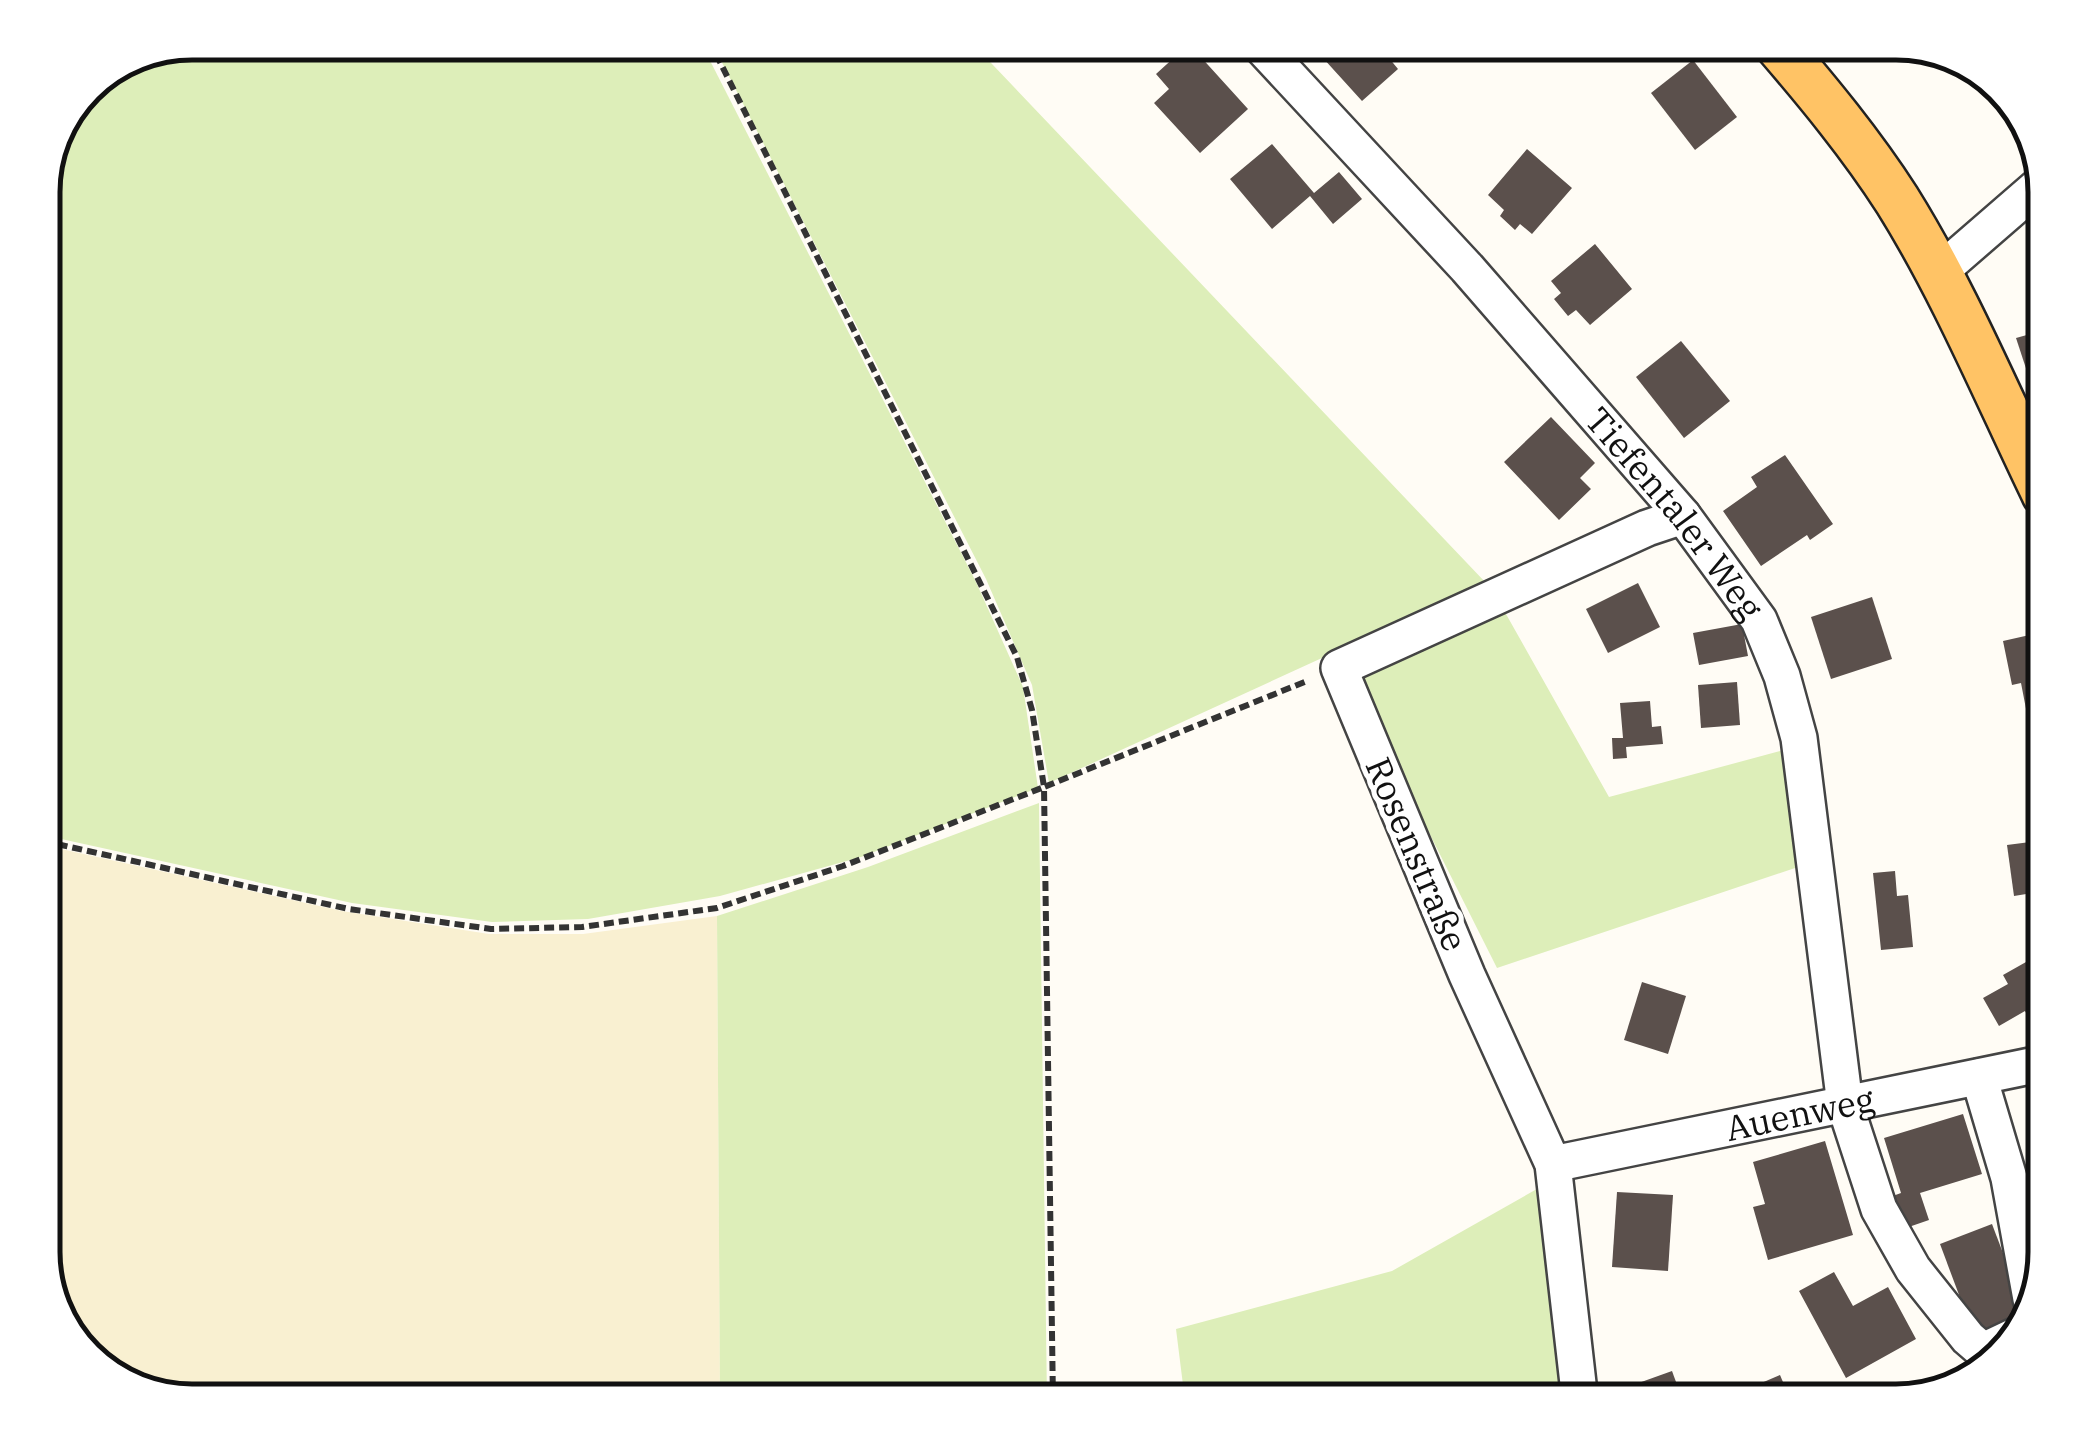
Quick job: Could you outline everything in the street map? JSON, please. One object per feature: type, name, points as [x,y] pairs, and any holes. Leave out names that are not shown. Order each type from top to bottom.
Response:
[{"type":"main road","points":[[1790,60],[1897,200],[2028,458]]},
{"type":"street","name":"Tiefentaler Weg","points":[[1274,60],[1467,268],[1683,516],[1758,620],[1782,676],[1800,738],[1845,1105],[1880,1209],[1913,1268],[1968,1338],[1983,1351]]},
{"type":"street","points":[[1937,274],[2028,195]]},
{"type":"street","points":[[1339,668],[1647,528],[1683,516]]},
{"type":"street","name":"Rosenstraße","points":[[1339,668],[1467,975],[1553,1164],[1578,1384]]},
{"type":"street","name":"Auenweg","points":[[1553,1164],[2028,1067]]},
{"type":"street","points":[[1979,1077],[2009,1178],[2026,1273]]},
{"type":"path","points":[[719,60],[1017,658],[1032,710],[1044,786],[1053,1384]]},
{"type":"path","points":[[60,845],[349,909],[491,929],[582,927],[718,908],[843,866],[1339,668]]},
{"type":"shaded area","points":[[60,849],[342,911],[489,934],[583,934],[717,916],[720,1384],[175,1383],[142,1374],[119,1362],[93,1339],[78,1318],[60,1260]]},
{"type":"green space","points":[[710,60],[976,582],[1023,687],[1038,788],[861,857],[720,896],[588,919],[492,922],[352,903],[60,839],[60,184],[70,142],[82,119],[119,82],[167,63]]},
{"type":"green space","points":[[721,60],[988,60],[1486,583],[1049,783],[1032,685],[986,579]]},
{"type":"green space","points":[[1502,607],[1609,797],[1784,750],[1801,866],[1497,968],[1390,755],[1360,677]]},
{"type":"green space","points":[[1039,803],[1047,1384],[720,1384],[717,916],[868,867]]},
{"type":"green space","points":[[1551,1181],[1565,1384],[1183,1384],[1176,1329],[1392,1271]]},
{"type":"building","points":[[1171,60],[1204,60],[1248,109],[1200,153],[1154,103],[1169,89],[1156,74]]},
{"type":"building","points":[[1325,60],[1391,60],[1398,69],[1362,101]]},
{"type":"building","points":[[1693,60],[1737,117],[1695,150],[1651,93]]},
{"type":"building","points":[[1272,144],[1314,193],[1339,172],[1362,199],[1333,224],[1310,196],[1272,229],[1230,179]]},
{"type":"building","points":[[1527,149],[1572,188],[1532,234],[1520,224],[1515,230],[1500,216],[1504,210],[1488,195]]},
{"type":"building","points":[[1595,244],[1632,289],[1590,325],[1576,310],[1568,316],[1554,299],[1561,293],[1551,281]]},
{"type":"building","points":[[2028,335],[2028,374],[2016,338]]},
{"type":"building","points":[[1681,341],[1730,401],[1684,438],[1636,377]]},
{"type":"building","points":[[1551,417],[1595,463],[1580,478],[1591,489],[1559,520],[1504,462]]},
{"type":"building","points":[[1785,455],[1833,524],[1810,540],[1807,535],[1761,566],[1723,511],[1757,487],[1751,477]]},
{"type":"building","points":[[1638,583],[1660,627],[1608,653],[1586,609]]},
{"type":"building","points":[[1872,597],[1892,659],[1831,679],[1811,617]]},
{"type":"building","points":[[1742,624],[1748,656],[1699,665],[1693,633]]},
{"type":"building","points":[[2028,635],[2028,719],[2021,683],[2012,685],[2003,641]]},
{"type":"building","points":[[1737,682],[1740,725],[1701,728],[1698,685]]},
{"type":"building","points":[[1650,701],[1652,727],[1661,726],[1663,744],[1626,747],[1627,758],[1613,759],[1612,738],[1623,738],[1620,703]]},
{"type":"building","points":[[2028,842],[2028,894],[2014,896],[2007,845]]},
{"type":"building","points":[[1895,871],[1897,896],[1908,895],[1913,947],[1881,950],[1873,873]]},
{"type":"building","points":[[2028,961],[2028,1016],[2025,1011],[1999,1026],[1983,998],[2008,984],[2003,975]]},
{"type":"building","points":[[1642,982],[1686,996],[1668,1054],[1624,1040]]},
{"type":"building","points":[[1963,1114],[1982,1174],[1920,1193],[1929,1220],[1900,1230],[1890,1197],[1901,1193],[1884,1138]]},
{"type":"building","points":[[1825,1141],[1853,1235],[1768,1260],[1753,1207],[1765,1204],[1753,1162]]},
{"type":"building","points":[[1617,1192],[1673,1195],[1668,1271],[1612,1267]]},
{"type":"building","points":[[1992,1224],[2020,1297],[1998,1335],[1977,1343],[1940,1244]]},
{"type":"building","points":[[1834,1272],[1853,1306],[1888,1287],[1916,1339],[1846,1378],[1799,1291]]},
{"type":"building","points":[[1672,1371],[1677,1384],[1636,1384]]},
{"type":"building","points":[[1780,1375],[1784,1384],[1759,1384]]}]
